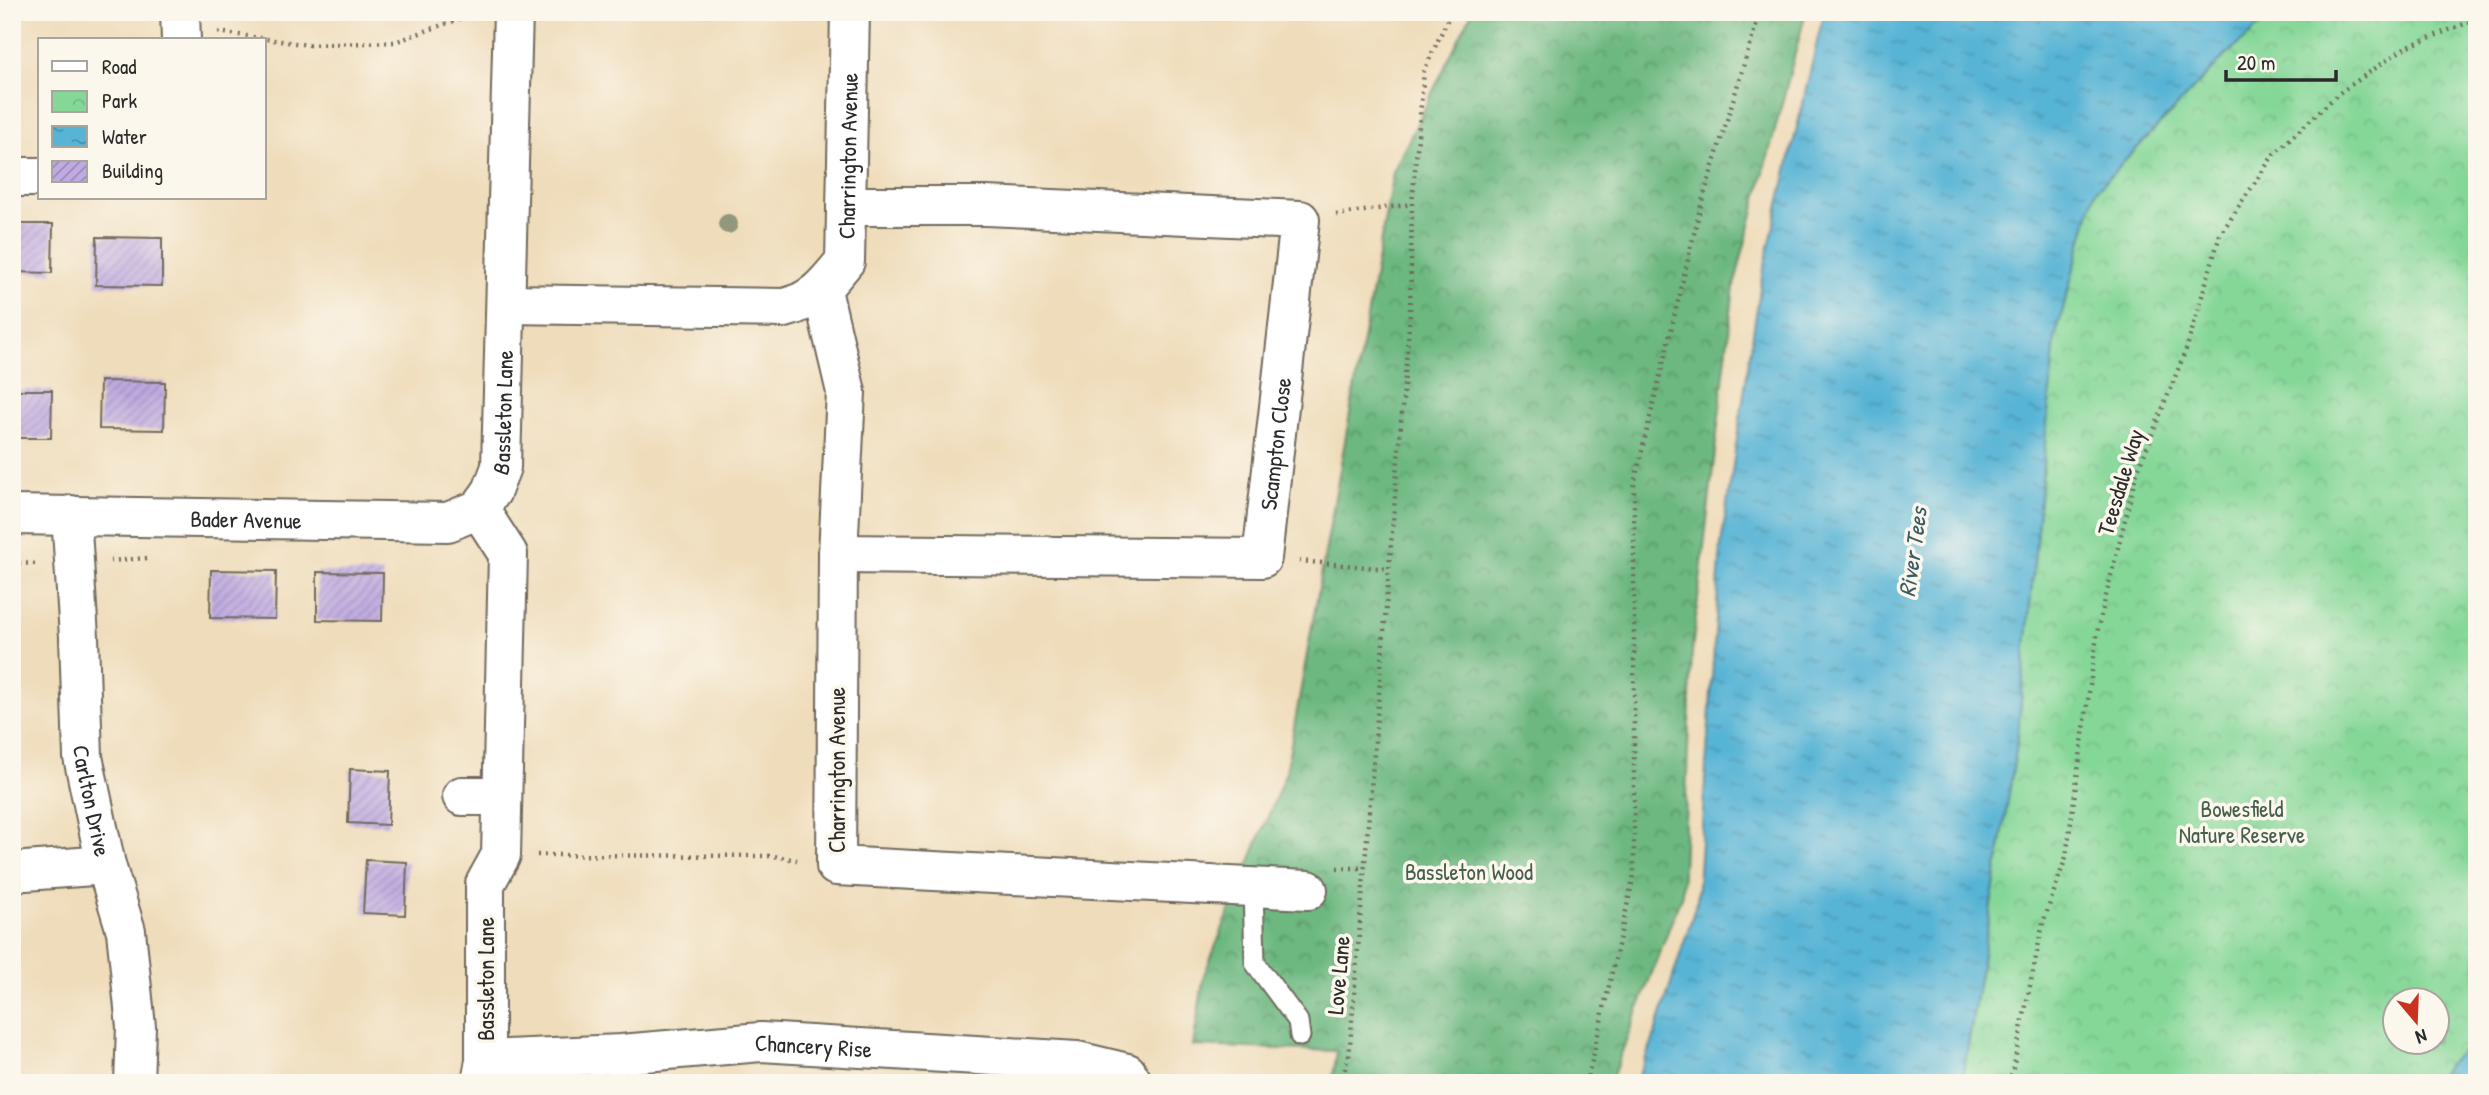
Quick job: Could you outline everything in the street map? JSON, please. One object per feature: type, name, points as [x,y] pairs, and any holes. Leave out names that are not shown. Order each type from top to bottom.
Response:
[{"type":"street","name":"Bassleton Lane","points":[[483,1071],[493,869],[502,796],[508,554],[479,509],[492,491],[501,467],[513,12]]},
{"type":"street","name":"Charrington Avenue","points":[[506,304],[785,307],[801,303],[822,290],[845,261],[850,12]]},
{"type":"street","points":[[12,177],[38,177]]},
{"type":"street","points":[[846,206],[986,206],[1300,219]]},
{"type":"street","name":"Scampton Close","points":[[1262,558],[1300,219]]},
{"type":"street","name":"Charrington Avenue","points":[[822,290],[846,392],[838,554],[836,866],[1308,890]]},
{"type":"street","name":"Bader Avenue","points":[[12,515],[448,522],[479,509]]},
{"type":"street","name":"Carlton Drive","points":[[71,515],[83,757],[106,865],[127,931],[136,1027],[134,1083]]},
{"type":"street","points":[[838,554],[1262,558]]},
{"type":"street","points":[[462,796],[502,796]]},
{"type":"street","points":[[12,872],[106,865]]},
{"type":"street","name":"Chancery Rise","points":[[483,1071],[621,1054],[761,1042],[1077,1061],[1128,1073],[1133,1083]]},
{"type":"lane","points":[[1253,887],[1255,963],[1298,1021],[1300,1036]]},
{"type":"path","points":[[266,39],[309,45],[395,42],[477,12]]},
{"type":"path","name":"Love Lane","points":[[1340,1083],[1349,1057],[1410,314],[1412,204],[1424,71],[1451,12]]},
{"type":"path","points":[[1587,1083],[1634,875],[1634,484],[1701,205],[1760,12]]},
{"type":"path","name":"Teesdale Way","points":[[2010,1083],[2043,923],[2066,858],[2098,628],[2104,603],[2136,475],[2187,347],[2220,235],[2274,154],[2338,94],[2406,47],[2477,19]]},
{"type":"path","points":[[180,26],[261,38]]},
{"type":"path","points":[[1300,219],[1412,204]]},
{"type":"path","points":[[1262,558],[1389,569]]},
{"type":"path","points":[[493,869],[774,856],[836,866]]},
{"type":"green space","name":"Bassleton Wood","points":[[1472,12],[1806,12],[1734,286],[1692,651],[1682,894],[1610,1083],[1332,1083],[1337,1051],[1193,1046],[1204,975],[1286,772],[1393,172]]},
{"type":"green space","name":"Bowesfield Nature Reserve","points":[[2275,12],[2477,12],[2477,1083],[1962,1083],[2017,744],[2055,338],[2095,192],[2221,60]]},
{"type":"water","name":"River Tees","points":[[1824,12],[2275,12],[2221,60],[2095,192],[2055,338],[2017,744],[1962,1083],[1635,1083],[1652,1043],[1697,901],[1721,544],[1761,281]]},
{"type":"water","points":[[2477,1033],[2477,1083],[2439,1083],[2441,1073]]},
{"type":"building","points":[[12,224],[53,224],[52,273],[12,272]]},
{"type":"building","points":[[97,237],[162,238],[162,286],[96,285]]},
{"type":"building","points":[[100,381],[165,382],[164,430],[99,429]]},
{"type":"building","points":[[12,390],[52,390],[51,438],[12,438]]},
{"type":"building","points":[[211,570],[276,571],[275,619],[210,618]]},
{"type":"building","points":[[317,572],[383,573],[382,621],[317,620]]},
{"type":"building","points":[[350,769],[390,771],[388,825],[348,823]]},
{"type":"building","points":[[366,860],[407,862],[405,915],[363,913]]}]
